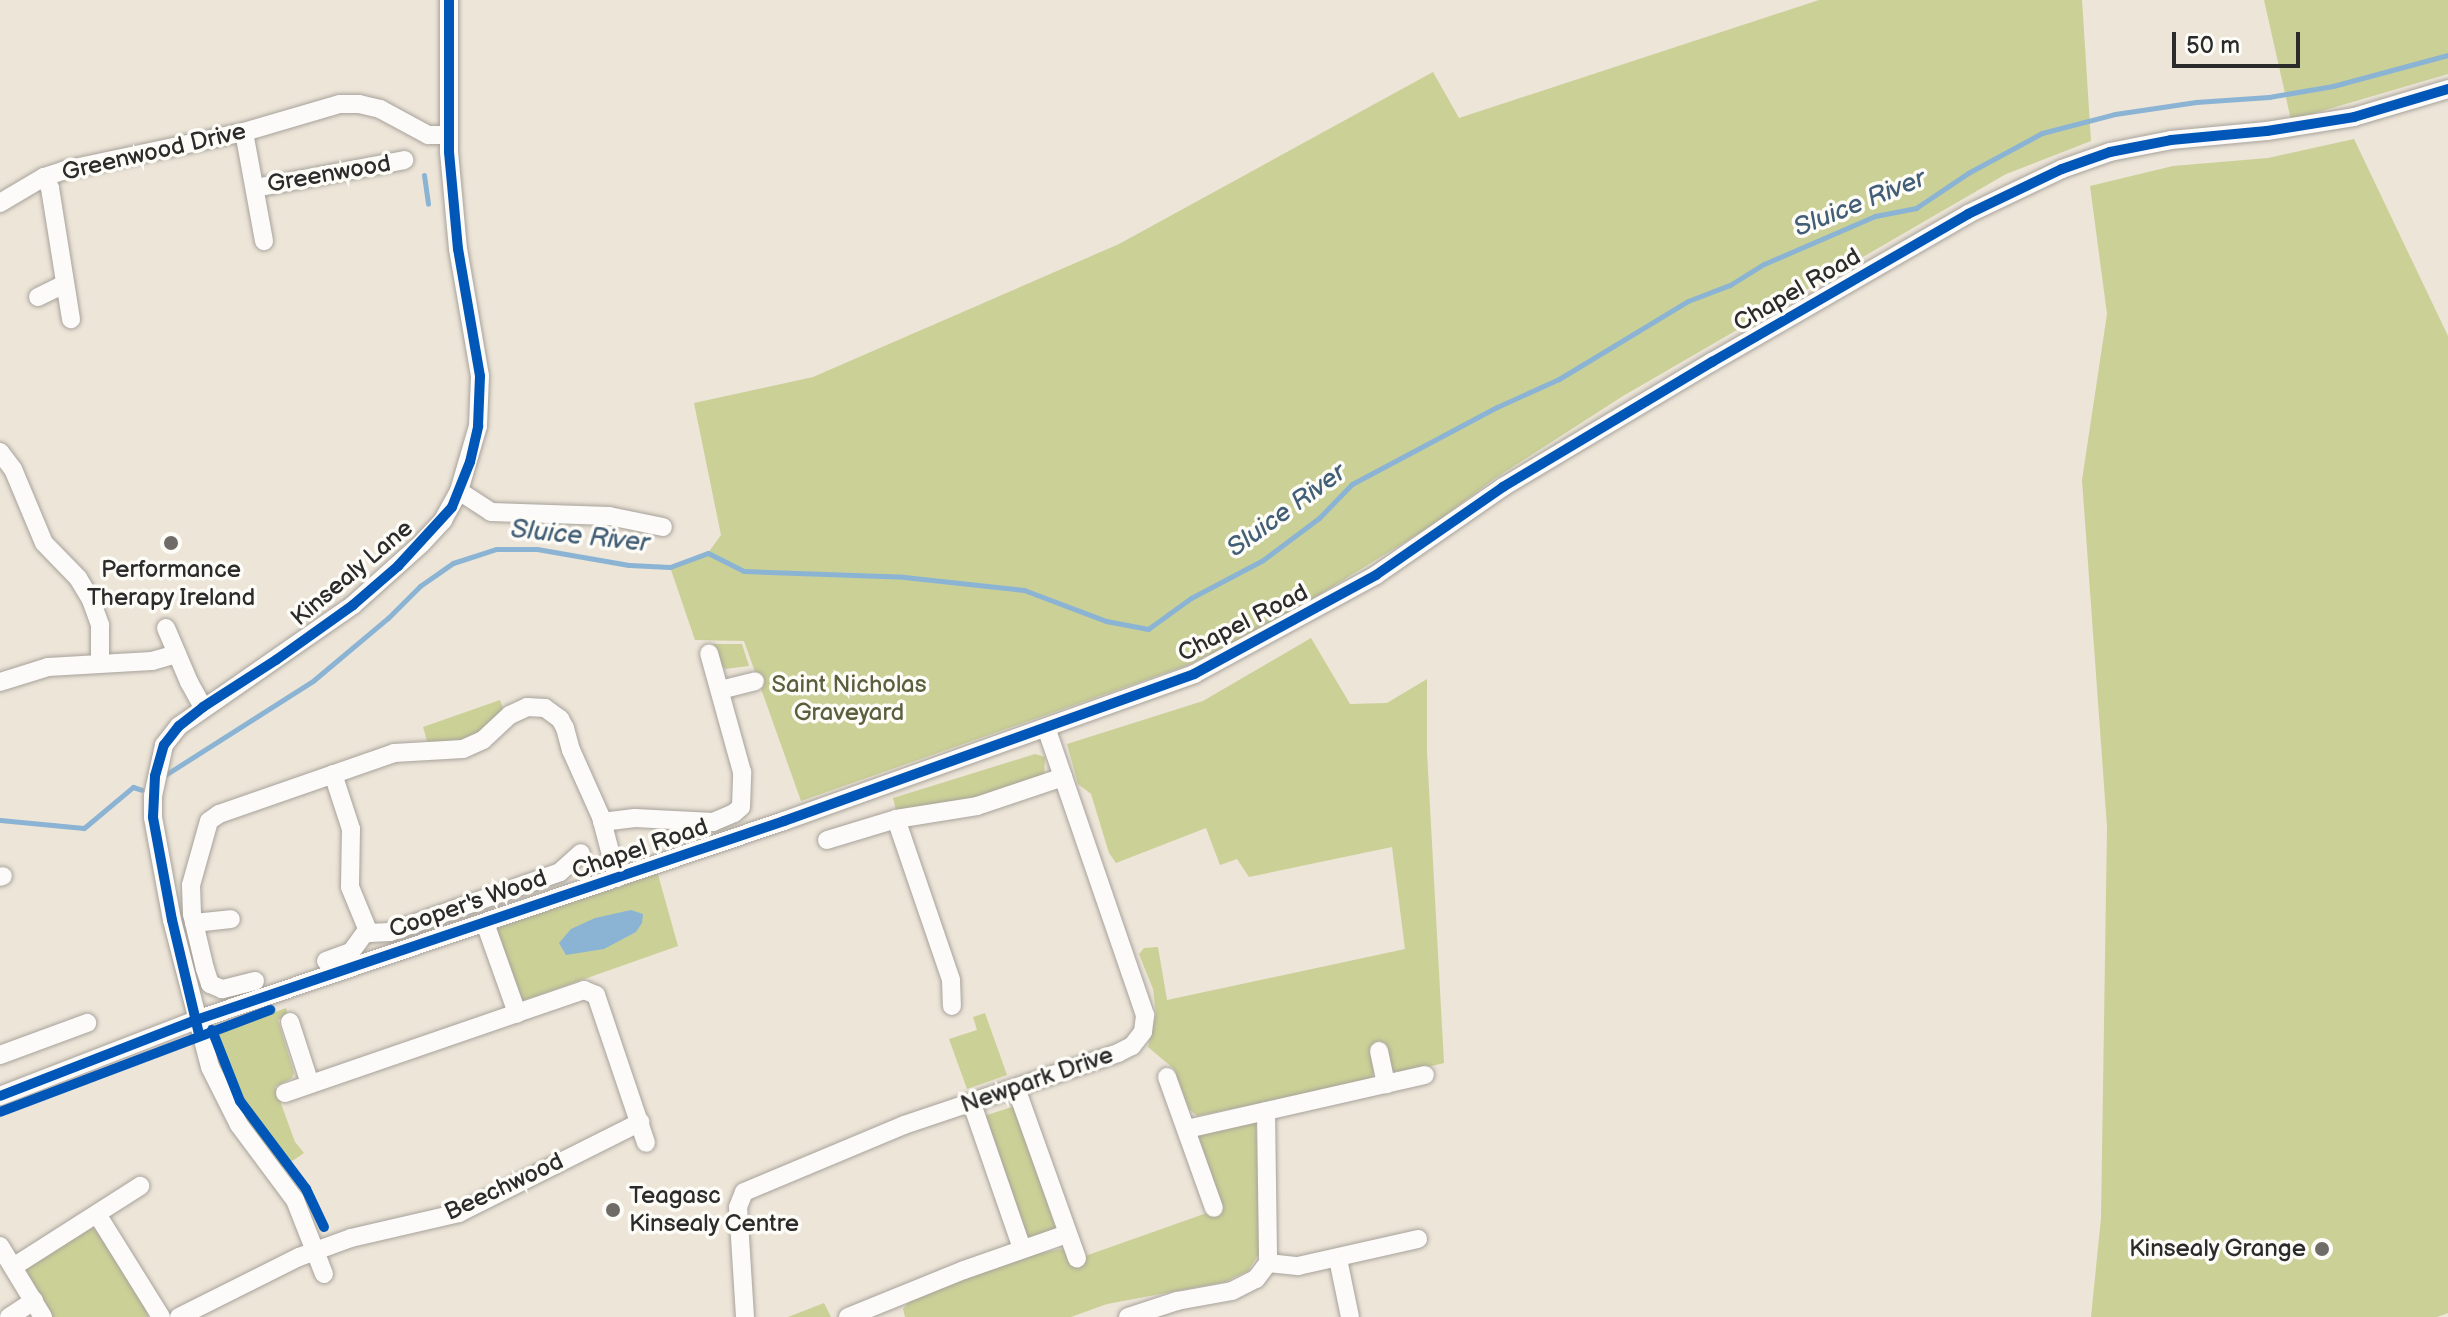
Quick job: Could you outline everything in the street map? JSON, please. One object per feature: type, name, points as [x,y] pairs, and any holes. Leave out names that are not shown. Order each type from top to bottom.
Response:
[{"type":"street","name":"Kinsealy Lane","points":[[324,1274],[295,1200],[239,1125],[223,1095],[196,1020],[172,920],[153,817],[153,796],[164,745],[179,726],[353,605],[421,544],[452,507],[459,491],[478,426],[480,376],[458,249],[449,135],[449,0]]},
{"type":"street","name":"Chapel Road","points":[[0,1096],[196,1020],[617,878],[1194,674],[1376,575],[1503,487],[1712,362],[1968,214],[2062,169],[2110,152],[2171,140],[2267,131],[2354,117],[2448,89]]},
{"type":"street","name":"Greenwood","points":[[267,126],[340,104],[359,104],[398,116],[410,128],[428,135],[449,135]]},
{"type":"street","name":"Greenwood Drive","points":[[0,203],[44,177],[267,126]]},
{"type":"street","name":"Greenwood","points":[[244,132],[264,241]]},
{"type":"street","name":"Greenwood","points":[[255,188],[404,160]]},
{"type":"street","points":[[44,177],[50,188],[71,319]]},
{"type":"street","points":[[38,297],[65,284]]},
{"type":"street","points":[[0,452],[13,469],[44,543],[78,578],[91,600],[101,636],[100,662]]},
{"type":"street","points":[[459,491],[491,512],[609,516],[663,527]]},
{"type":"street","points":[[166,628],[203,707]]},
{"type":"street","points":[[602,822],[635,818],[713,822],[724,820],[741,807],[742,772],[709,653]]},
{"type":"street","points":[[0,682],[34,670],[100,662],[152,661],[177,654]]},
{"type":"street","points":[[720,690],[755,681]]},
{"type":"street","points":[[255,981],[222,989],[210,984],[194,923],[191,885],[209,821],[219,814],[404,751],[439,753],[463,749],[483,740],[517,710],[545,708],[565,728],[602,822],[617,878]]},
{"type":"street","name":"Newpark Drive","points":[[745,1317],[738,1207],[744,1192],[904,1125],[1118,1053],[1132,1046],[1143,1032],[1145,1015],[1046,728]]},
{"type":"street","name":"Cooper's Wood","points":[[333,774],[351,829],[350,887],[366,931],[390,932],[560,872],[581,853]]},
{"type":"street","points":[[827,840],[896,819],[977,806],[1063,777]]},
{"type":"street","points":[[896,819],[951,980],[952,1006]]},
{"type":"street","points":[[194,923],[231,919]]},
{"type":"street","points":[[485,923],[517,1013]]},
{"type":"street","points":[[326,961],[351,952],[366,931]]},
{"type":"street","points":[[285,1093],[591,990],[646,1143]]},
{"type":"street","points":[[290,1022],[310,1084]]},
{"type":"street","points":[[0,1055],[87,1023]]},
{"type":"street","points":[[1379,1051],[1386,1084]]},
{"type":"street","points":[[1187,1129],[1425,1075]]},
{"type":"street","points":[[1167,1077],[1214,1208]]},
{"type":"street","points":[[1016,1088],[1077,1258]]},
{"type":"street","points":[[972,1104],[1022,1248]]},
{"type":"street","points":[[1128,1317],[1177,1301],[1232,1291],[1256,1279],[1268,1263],[1266,1111]]},
{"type":"street","name":"Beechwood","points":[[179,1317],[351,1238],[459,1213],[641,1122]]},
{"type":"street","points":[[13,1267],[140,1186]]},
{"type":"street","points":[[97,1214],[161,1317]]},
{"type":"street","points":[[848,1317],[894,1309],[1022,1248],[1067,1234]]},
{"type":"street","points":[[1268,1263],[1298,1266],[1418,1239]]},
{"type":"street","points":[[0,1246],[38,1309],[9,1317]]},
{"type":"street","points":[[1338,1259],[1350,1317]]},
{"type":"green space","name":"Saint Nicholas Graveyard","points":[[1819,0],[2082,0],[2091,141],[2006,174],[1623,396],[1494,479],[1431,526],[1270,625],[1188,665],[801,801],[744,641],[695,640],[670,567],[708,553],[721,535],[694,403],[813,377],[1119,244],[1433,72],[1459,118]]},
{"type":"green space","points":[[2264,0],[2448,0],[2448,74],[2291,120]]},
{"type":"green space","points":[[2354,139],[2448,336],[2448,1313],[2437,1317],[2091,1317],[2101,1218],[2107,827],[2082,480],[2107,314],[2090,186],[2173,166],[2268,158]]},
{"type":"green space","points":[[1311,638],[1350,704],[1387,703],[1427,679],[1427,752],[1444,1063],[1407,1072],[1375,1070],[1370,1080],[1197,1116],[1189,1109],[1174,1069],[1148,1047],[1156,1014],[1153,989],[1139,954],[1144,948],[1158,947],[1167,1000],[1405,949],[1392,847],[1249,877],[1237,859],[1220,865],[1206,828],[1116,863],[1109,853],[1091,794],[1078,784],[1067,744],[1203,701]]},
{"type":"green space","points":[[713,644],[742,644],[749,666],[725,669],[717,661]]},
{"type":"green space","points":[[500,700],[505,714],[471,741],[428,744],[423,727]]},
{"type":"green space","points":[[1035,754],[1045,757],[1044,778],[962,802],[896,810],[893,798]]},
{"type":"green space","points":[[657,871],[678,946],[522,1001],[495,928]]},
{"type":"green space","points":[[286,1008],[288,1015],[278,1020],[294,1073],[292,1078],[275,1087],[295,1142],[304,1153],[282,1168],[231,1100],[206,1039]]},
{"type":"green space","points":[[985,1013],[1007,1075],[967,1089],[949,1039],[977,1030],[973,1017]]},
{"type":"green space","points":[[1015,1106],[1055,1226],[1053,1232],[1031,1238],[1027,1236],[984,1116]]},
{"type":"green space","points":[[1256,1122],[1260,1252],[1248,1271],[1225,1282],[1107,1304],[1071,1317],[905,1317],[903,1309],[911,1299],[1025,1256],[1061,1249],[1067,1251],[1071,1261],[1221,1208],[1198,1135]]},
{"type":"green space","points":[[89,1226],[99,1232],[147,1309],[148,1317],[48,1317],[22,1267]]},
{"type":"green space","points":[[824,1303],[831,1317],[788,1317]]},
{"type":"water","points":[[631,910],[643,914],[636,932],[604,949],[566,955],[559,943],[571,929],[595,918]]},
{"type":"waterway","name":"Sluice River","points":[[162,777],[314,680],[388,618],[420,586],[453,563],[496,549],[537,549],[629,565],[670,567],[708,553],[744,571],[904,577],[1024,590],[1106,621],[1148,629],[1191,598],[1263,560],[1319,518],[1352,484],[1497,407],[1559,379],[1688,301],[1730,285],[1764,264],[1875,216],[1916,208],[1968,173],[2042,133],[2115,114],[2196,102],[2269,97],[2333,86],[2448,55]]},
{"type":"waterway","points":[[424,175],[428,204]]},
{"type":"waterway","name":"Sluice River","points":[[0,820],[84,828],[133,787],[142,790]]},
{"type":"cycle path","points":[[199,1034],[172,920],[153,817],[155,776],[164,745],[179,726],[203,707],[353,605],[398,566],[452,507],[470,462],[478,426],[480,376],[458,249],[449,152],[449,0]]},
{"type":"cycle path","points":[[0,1096],[196,1020],[784,821],[1194,674],[1376,575],[1503,487],[1712,362],[1968,214],[2062,169],[2110,152],[2171,140],[2267,131],[2354,117],[2448,89]]},
{"type":"cycle path","points":[[0,1112],[270,1010]]},
{"type":"cycle path","points":[[212,1030],[240,1101],[306,1189],[324,1227]]},
{"type":"place","name":"Performance Therapy Ireland","points":[[171,543]]},
{"type":"place","name":"Teagasc Kinsealy Centre","points":[[613,1210]]},
{"type":"place","name":"Kinsealy Grange","points":[[2322,1249]]}]
